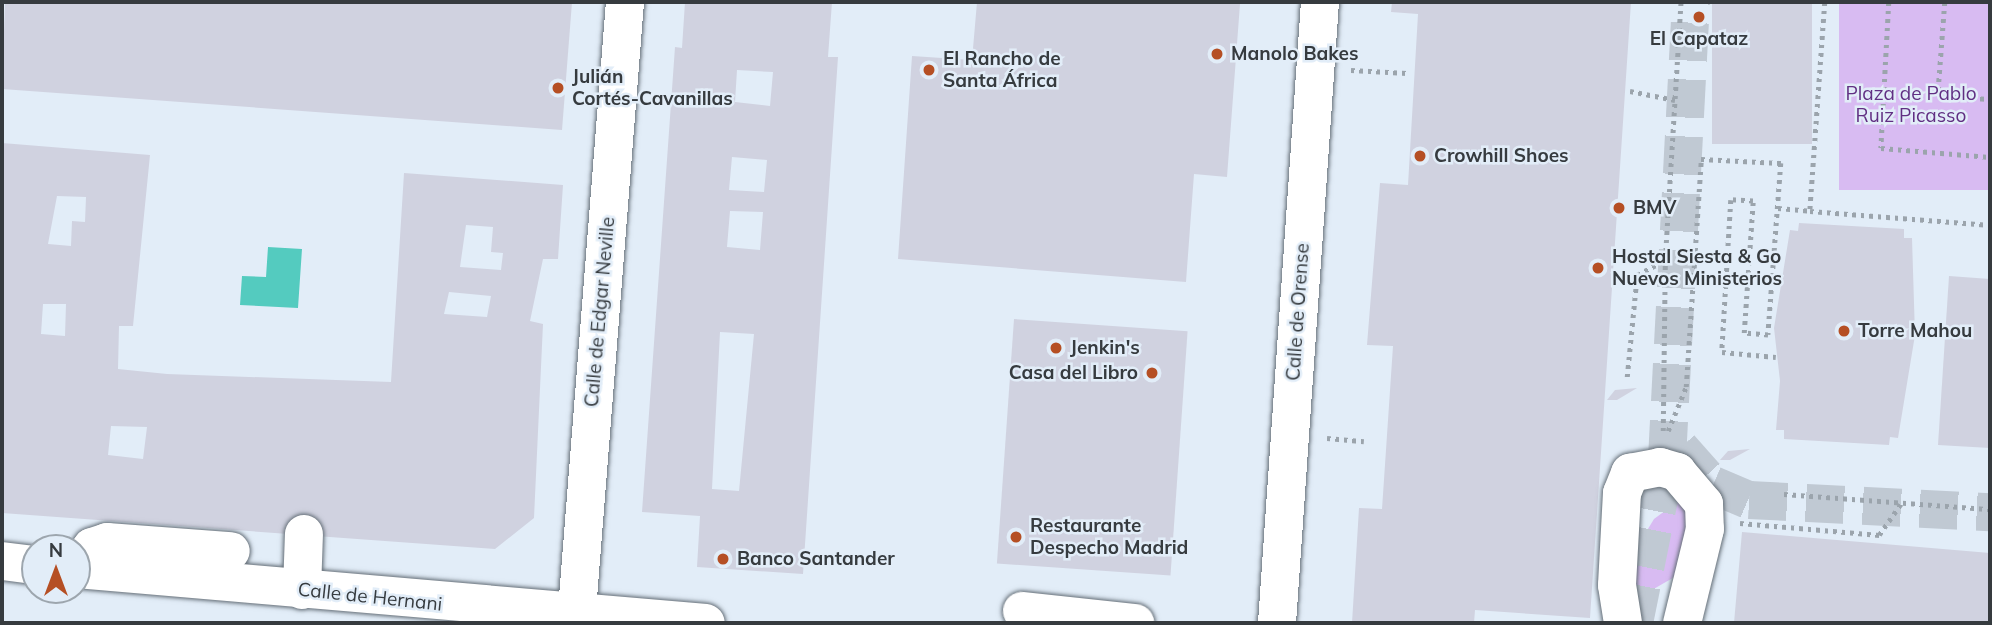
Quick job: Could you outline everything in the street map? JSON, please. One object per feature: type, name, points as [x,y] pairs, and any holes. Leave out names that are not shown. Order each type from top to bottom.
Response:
[{"type":"street","name":"Calle de Edgar Neville","points":[[576,619],[625,2]]},
{"type":"street","name":"Calle de Orense","points":[[1277,623],[1320,2]]},
{"type":"street","points":[[1623,623],[1617,585],[1622,493],[1630,473],[1660,467],[1677,472],[1704,504],[1705,528],[1682,623]]},
{"type":"street","points":[[302,590],[304,534]]},
{"type":"street","points":[[91,548],[107,542],[231,551]]},
{"type":"street","points":[[2,561],[21,563]]},
{"type":"street","name":"Calle de Hernani","points":[[91,568],[576,619],[706,623]]},
{"type":"street","points":[[1022,611],[1135,623]]},
{"type":"path","points":[[1661,396],[1665,260],[1681,2]]},
{"type":"path","points":[[1811,211],[1825,2]]},
{"type":"path","points":[[1889,2],[1881,148],[1990,157]]},
{"type":"path","points":[[1945,2],[1938,96],[1990,99]]},
{"type":"path","points":[[1315,67],[1407,73]]},
{"type":"path","points":[[1630,91],[1675,100]]},
{"type":"path","points":[[1663,441],[1686,387],[1700,159],[1781,163],[1768,335],[1744,333],[1753,201],[1731,200],[1722,352],[1776,357]]},
{"type":"path","points":[[1778,208],[1990,225]]},
{"type":"path","points":[[1627,377],[1637,275],[1665,260]]},
{"type":"path","points":[[1784,494],[1990,509]]},
{"type":"path","points":[[1743,522],[1879,535],[1901,504]]},
{"type":"green space","name":"Plaza de Pablo Ruiz Picasso","points":[[1839,2],[1990,2],[1990,190],[1839,190]]},
{"type":"green space","points":[[1681,499],[1693,505],[1678,575],[1631,602],[1640,542],[1654,519]]},
{"type":"shaded area","points":[[268,247],[302,249],[298,308],[240,305],[242,276],[266,277]]},
{"type":"building","points":[[5,2],[572,2],[562,130],[2,89]]},
{"type":"building","points":[[685,2],[832,2],[828,57],[838,57],[803,574],[697,567],[700,516],[642,512],[675,47],[682,48]],"holes":[[[737,70],[773,72],[770,106],[735,102]],[[732,157],[767,160],[764,192],[729,190]],[[730,211],[763,212],[760,250],[727,247]],[[720,332],[754,334],[739,491],[712,489]]]},
{"type":"building","points":[[977,2],[1240,4],[1227,177],[1194,174],[1186,282],[898,259],[912,56],[972,60]]},
{"type":"building","points":[[1392,2],[1631,2],[1590,618],[1475,610],[1474,623],[1352,623],[1359,508],[1382,509],[1393,346],[1367,345],[1380,183],[1408,185],[1418,14],[1391,12]]},
{"type":"building","points":[[1712,2],[1812,2],[1812,144],[1712,144]]},
{"type":"building","points":[[2,143],[150,155],[133,326],[119,326],[118,369],[167,374],[391,382],[404,173],[563,185],[558,259],[543,259],[530,321],[543,324],[534,518],[495,549],[2,513]],"holes":[[[57,196],[86,197],[85,222],[72,221],[71,246],[48,244]],[[466,225],[493,227],[491,252],[503,253],[501,270],[460,267]],[[449,292],[491,296],[487,317],[444,314]],[[43,304],[66,304],[65,336],[41,334]],[[111,426],[147,427],[143,459],[108,455]]]},
{"type":"building","name":"Torre Mahou","points":[[1799,223],[1904,229],[1904,238],[1912,238],[1915,335],[1898,438],[1890,437],[1889,445],[1784,439],[1784,430],[1776,430],[1780,381],[1774,328],[1790,230],[1798,231]]},
{"type":"building","points":[[1949,276],[1990,279],[1990,448],[1938,445]]},
{"type":"building","points":[[1014,319],[1188,331],[1170,576],[997,563]]},
{"type":"building","points":[[1637,388],[1617,400],[1607,400],[1615,390]]},
{"type":"building","points":[[1750,449],[1730,460],[1720,460],[1728,451]]},
{"type":"building","points":[[1742,532],[1990,553],[1990,623],[1734,623]]},
{"type":"tunnel","points":[[1634,623],[1667,459],[1691,2]]},
{"type":"tunnel","points":[[1680,448],[1713,485],[1749,500],[1990,512]]},
{"type":"place","name":"El Capataz","points":[[1699,17]]},
{"type":"place","name":"Manolo Bakes","points":[[1217,54]]},
{"type":"place","name":"El Rancho de Santa África","points":[[929,70]]},
{"type":"place","name":"Julián Cortés-Cavanillas","points":[[558,88]]},
{"type":"place","name":"Crowhill Shoes","points":[[1420,156]]},
{"type":"place","name":"BMV","points":[[1619,208]]},
{"type":"place","name":"Hostal Siesta & Go Nuevos Ministerios","points":[[1598,268]]},
{"type":"place","name":"Torre Mahou","points":[[1844,331]]},
{"type":"place","name":"Jenkin's","points":[[1056,348]]},
{"type":"place","name":"Casa del Libro","points":[[1152,373]]},
{"type":"place","name":"Restaurante Despecho Madrid","points":[[1016,537]]},
{"type":"place","name":"Banco Santander","points":[[723,559]]}]
